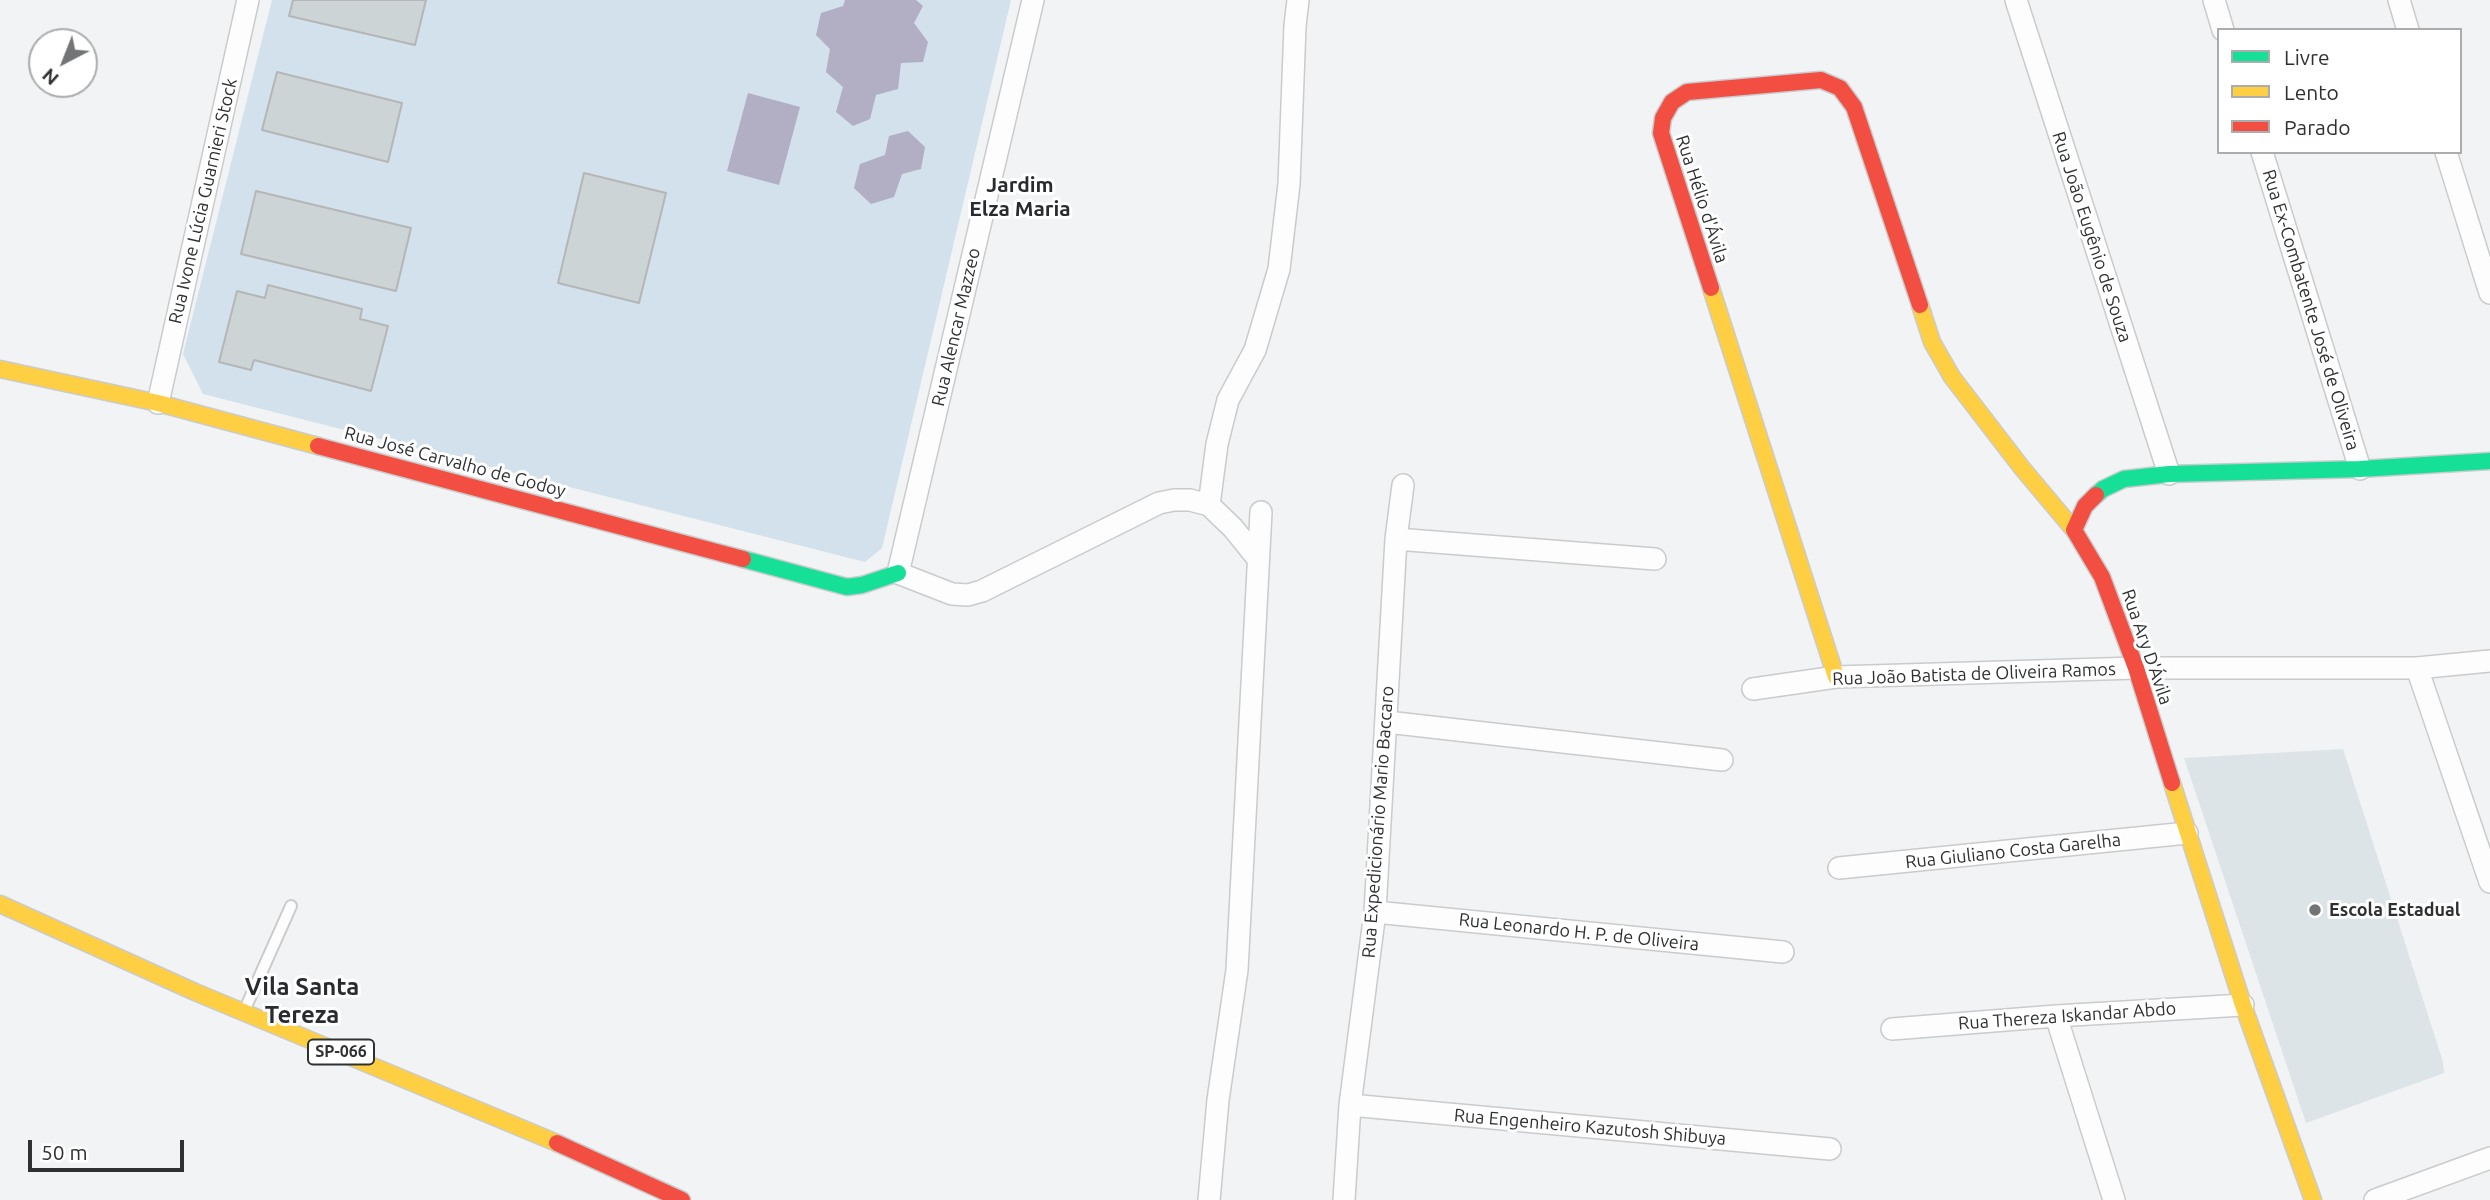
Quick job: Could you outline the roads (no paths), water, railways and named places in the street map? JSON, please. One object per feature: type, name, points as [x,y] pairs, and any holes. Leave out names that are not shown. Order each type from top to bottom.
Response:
[{"type":"street","name":"Rua Ivone Lúcia Guarnieri Stock","points":[[158,402],[248,0]]},
{"type":"street","name":"Rua Alencar Mazzeo","points":[[898,573],[1033,0]]},
{"type":"street","points":[[1209,505],[1217,444],[1228,400],[1255,350],[1279,269],[1289,184],[1298,0]]},
{"type":"street","name":"Rua João Eugênio de Souza","points":[[2016,0],[2169,474]]},
{"type":"street","points":[[2214,0],[2222,28]]},
{"type":"street","points":[[2399,0],[2407,28]]},
{"type":"street","name":"Rua Hélio d'Ávila","points":[[1836,677],[1661,133],[1663,118],[1672,102],[1687,92],[1821,80],[1840,88],[1854,107],[1932,342],[1959,388],[2021,468],[2074,530]]},
{"type":"street","name":"Rua Ex-Combatente José de Oliveira","points":[[2263,154],[2360,468]]},
{"type":"street","points":[[2447,154],[2490,293]]},
{"type":"street","name":"Rua José Carvalho de Godoy","points":[[0,369],[158,402],[847,587],[898,573]]},
{"type":"street","points":[[2074,530],[2085,506],[2103,489],[2124,479],[2169,474],[2490,461]]},
{"type":"street","name":"Rua Expedicionário Mario Baccaro","points":[[1344,1200],[1350,1105],[1375,912],[1396,539],[1403,485]]},
{"type":"street","points":[[898,573],[952,594],[968,595],[982,591],[1160,503],[1174,499],[1209,505],[1233,528],[1258,559]]},
{"type":"street","points":[[1209,1200],[1219,1100],[1237,970],[1261,512]]},
{"type":"street","name":"Rua Ary D'Ávila","points":[[2074,530],[2102,577],[2136,668],[2243,1005],[2313,1200]]},
{"type":"street","points":[[1396,539],[1655,559]]},
{"type":"street","name":"Rua João Batista de Oliveira Ramos","points":[[1753,689],[1836,677],[2136,668],[2417,668],[2490,661]]},
{"type":"street","points":[[2417,668],[2490,882]]},
{"type":"street","points":[[1387,722],[1722,760]]},
{"type":"street","name":"Rua Giuliano Costa Garelha","points":[[1839,868],[2187,833]]},
{"type":"street","name":"SP-066","points":[[0,904],[244,1012],[537,1134],[682,1200]]},
{"type":"street","name":"Rua Leonardo H. P. de Oliveira","points":[[1375,912],[1783,952]]},
{"type":"street","name":"Rua Thereza Iskandar Abdo","points":[[1892,1029],[2243,1005]]},
{"type":"street","points":[[2056,1016],[2114,1200]]},
{"type":"street","name":"Rua Engenheiro Kazutosh Shibuya","points":[[1350,1105],[1830,1149]]},
{"type":"street","points":[[2375,1200],[2430,1190],[2490,1158]]},
{"type":"lane","points":[[244,1012],[291,906]]},
{"type":"place","name":"Escola Estadual","points":[[2315,910]]},
{"type":"district","name":"Jardim Elza Maria","points":[[1020,197]]},
{"type":"district","name":"Vila Santa Tereza","points":[[302,1001]]}]
